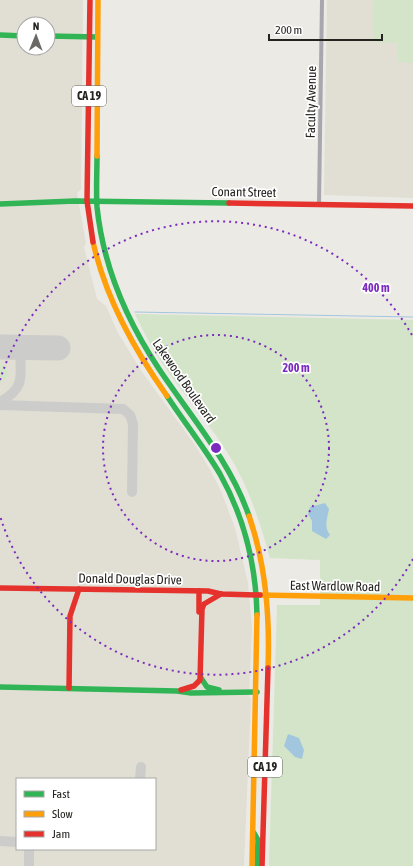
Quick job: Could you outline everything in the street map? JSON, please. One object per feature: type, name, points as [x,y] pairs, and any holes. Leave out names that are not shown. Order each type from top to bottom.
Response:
[{"type":"main road","name":"Lakewood Boulevard","points":[[90,0],[87,201],[96,256],[116,312],[136,350],[198,438],[221,476],[244,531],[250,553],[257,595],[259,636],[252,866]]},
{"type":"main road","name":"Lakewood Boulevard","points":[[98,0],[97,201],[104,249],[125,308],[156,365],[206,433],[230,471],[243,497],[260,551],[268,595],[269,636],[262,866]]},
{"type":"main road","points":[[0,35],[16,36]]},
{"type":"main road","points":[[56,36],[98,37]]},
{"type":"main road","name":"Conant Street","points":[[0,204],[75,200],[413,206]]},
{"type":"main road","points":[[116,312],[125,308]]},
{"type":"main road","name":"Donald Douglas Drive","points":[[1,588],[199,591],[222,594],[257,595]]},
{"type":"main road","points":[[69,688],[70,616],[78,589]]},
{"type":"main road","points":[[199,591],[199,615],[201,624]]},
{"type":"main road","points":[[177,691],[195,687],[201,678],[202,609],[204,604],[222,594]]},
{"type":"main road","name":"East Wardlow Road","points":[[257,595],[413,598]]},
{"type":"main road","points":[[201,678],[207,686],[227,692]]},
{"type":"main road","points":[[0,687],[217,693],[257,692]]},
{"type":"main road","points":[[253,832],[258,840],[257,866]]},
{"type":"street","name":"Faculty Avenue","points":[[319,204],[322,0]]},
{"type":"shaded area","points":[[0,0],[83,0],[81,189],[77,193],[86,243],[84,247],[97,299],[106,306],[118,333],[142,372],[195,445],[209,468],[221,491],[235,528],[248,583],[252,628],[249,696],[251,699],[244,866],[0,866]]},
{"type":"shaded area","points":[[327,0],[413,0],[413,198],[324,195]]},
{"type":"green space","points":[[374,0],[413,0],[413,63],[398,62],[398,43],[373,42]]},
{"type":"green space","points":[[135,314],[413,320],[413,866],[269,866],[277,605],[320,605],[320,560],[270,558],[262,530],[244,483],[228,453],[162,363]]},
{"type":"green space","points":[[0,364],[6,367],[9,375],[0,384]]},
{"type":"water","points":[[325,503],[329,509],[326,524],[330,535],[326,539],[312,531],[312,521],[308,514],[310,507]]},
{"type":"water","points":[[288,734],[299,738],[304,750],[302,759],[295,757],[284,746]]},
{"type":"waterway","points":[[135,312],[413,317]]},
{"type":"taxiway","points":[[0,402],[15,391],[20,380],[20,348]]},
{"type":"taxiway","points":[[0,405],[123,409],[130,415],[133,424],[132,492]]},
{"type":"taxiway","points":[[140,778],[141,767]]},
{"type":"taxiway","points":[[0,841],[16,842]]},
{"type":"taxiway","points":[[29,850],[29,866]]},
{"type":"runway","points":[[0,347],[58,348]]},
{"type":"traffic: fast","points":[[0,35],[16,36]]},
{"type":"traffic: fast","points":[[56,36],[97,37]]},
{"type":"traffic: fast","points":[[97,156],[97,207],[100,229],[118,292],[147,351],[221,458],[241,496],[249,516]]},
{"type":"traffic: fast","points":[[0,204],[75,201],[229,203]]},
{"type":"traffic: fast","points":[[167,396],[214,464],[236,507],[251,560],[257,615]]},
{"type":"traffic: fast","points":[[201,678],[207,687],[219,690]]},
{"type":"traffic: fast","points":[[0,687],[177,691],[191,693],[257,692]]},
{"type":"traffic: fast","points":[[254,833],[258,840],[257,866]]},
{"type":"traffic: slow","points":[[97,156],[98,0]]},
{"type":"traffic: slow","points":[[93,242],[105,284],[122,323],[143,360],[167,396]]},
{"type":"traffic: slow","points":[[249,516],[255,535],[266,591],[268,668]]},
{"type":"traffic: slow","points":[[260,595],[413,598]]},
{"type":"traffic: slow","points":[[252,866],[257,615]]},
{"type":"traffic: jam","points":[[90,0],[87,201],[93,242]]},
{"type":"traffic: jam","points":[[229,203],[413,206]]},
{"type":"traffic: jam","points":[[0,588],[208,591],[221,594],[260,595]]},
{"type":"traffic: jam","points":[[69,688],[70,616],[79,589]]},
{"type":"traffic: jam","points":[[199,591],[199,612]]},
{"type":"traffic: jam","points":[[181,690],[194,686],[200,680],[202,609],[204,604],[221,594]]},
{"type":"traffic: jam","points":[[262,866],[268,668]]}]
